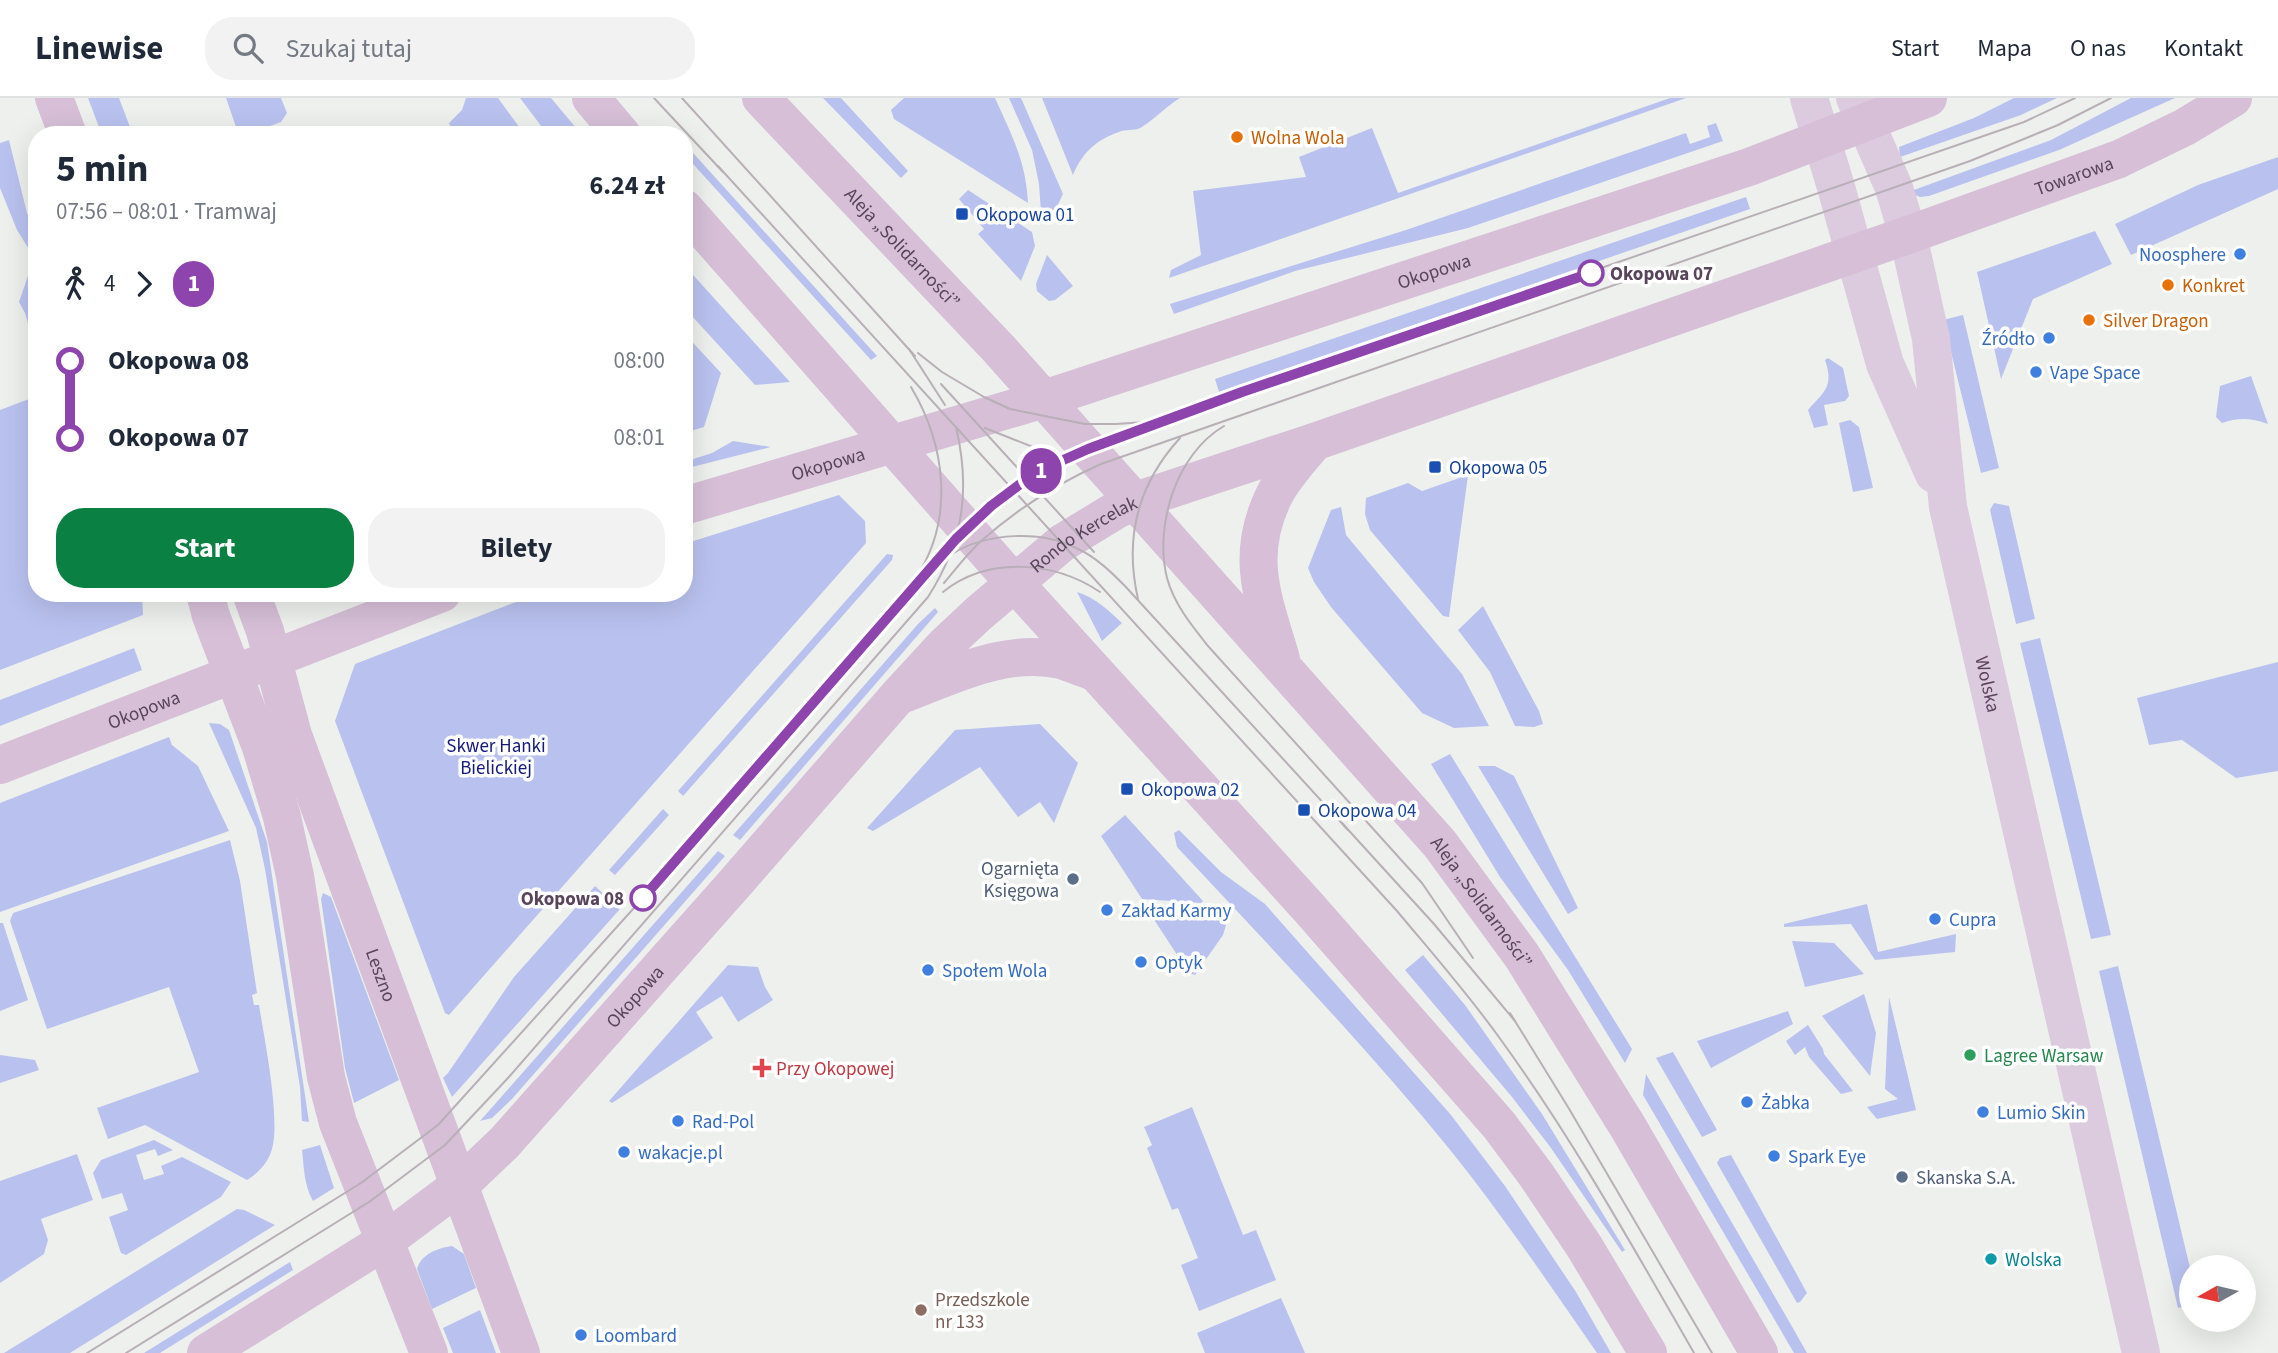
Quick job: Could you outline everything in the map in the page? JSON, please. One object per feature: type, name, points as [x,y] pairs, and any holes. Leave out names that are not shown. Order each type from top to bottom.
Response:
[{"type":"main road","points":[[54,98],[65,126]]},
{"type":"main road","points":[[591,98],[614,126]]},
{"type":"main road","name":"Aleja „Solidarności”","points":[[761,98],[1044,400]]},
{"type":"main road","points":[[1822,140],[1860,111],[1928,98]]},
{"type":"main road","name":"Towarowa","points":[[1908,235],[2119,159],[2185,127],[2233,98]]},
{"type":"main road","name":"Okopowa","points":[[1044,400],[1749,167],[1822,140]]},
{"type":"main road","points":[[693,218],[892,445],[1044,400]]},
{"type":"main road","points":[[1134,502],[1908,235]]},
{"type":"main road","name":"Rondo Kercelak","points":[[892,445],[1014,583],[1076,533],[1134,502],[1044,400]]},
{"type":"main road","points":[[1284,668],[1262,594],[1257,566],[1259,537],[1272,498],[1314,442]]},
{"type":"main road","name":"Okopowa","points":[[693,503],[892,445]]},
{"type":"main road","name":"Aleja „Solidarności”","points":[[1134,502],[1440,844],[1522,956],[1628,1127],[1759,1353]]},
{"type":"main road","points":[[1014,583],[1309,908],[1499,1125],[1584,1246],[1648,1353]]},
{"type":"main road","name":"Okopowa","points":[[206,1353],[385,1241],[460,1185],[514,1132],[898,696],[946,644],[1014,583]]},
{"type":"main road","points":[[208,602],[267,765],[289,847],[331,1102],[429,1353]]},
{"type":"main road","name":"Leszno","points":[[254,602],[265,631],[293,735],[521,1353]]},
{"type":"main road","name":"Okopowa","points":[[0,765],[419,602]]},
{"type":"main road","points":[[898,696],[979,665],[1007,658],[1060,660],[1092,671]]},
{"type":"street","name":"Wolska","points":[[1809,98],[1885,364],[1948,507]]},
{"type":"street","name":"Wolska","points":[[1860,111],[1890,180],[1908,235],[1931,340],[1948,507],[2141,1353]]},
{"type":"green space","points":[[88,98],[119,98],[130,126],[99,126]]},
{"type":"green space","points":[[226,98],[281,98],[287,113],[281,122],[270,126],[236,126]]},
{"type":"green space","points":[[466,98],[498,98],[518,126],[450,126],[449,123],[462,110]]},
{"type":"green space","points":[[520,98],[551,98],[574,126],[541,126]]},
{"type":"green space","points":[[823,98],[841,98],[908,171],[901,178]]},
{"type":"green space","points":[[904,98],[995,98],[1021,161],[1028,203],[894,119],[891,110]]},
{"type":"green space","points":[[1009,98],[1021,98],[1063,194],[1051,219],[1041,212],[1032,150]]},
{"type":"green space","points":[[1042,98],[1180,98],[1140,128],[1121,131],[1097,143],[1085,154],[1073,175]]},
{"type":"green space","points":[[1670,98],[1686,98],[1169,278],[1171,270],[1201,255],[1193,191],[1306,177],[1299,157],[1372,128],[1398,193]]},
{"type":"green space","points":[[2014,98],[2057,98],[2021,115],[1900,157],[1899,147],[1974,118]]},
{"type":"green space","points":[[2131,98],[2175,98],[2059,150],[1929,196],[1920,197],[1911,191],[2051,140]]},
{"type":"green space","points":[[1716,123],[1723,141],[1468,228],[1295,271],[1174,314],[1170,304],[1406,230],[1686,133],[1690,144],[1710,137],[1707,126]]},
{"type":"green space","points":[[9,140],[28,216],[28,248],[17,230],[0,188],[0,143]]},
{"type":"green space","points":[[693,153],[877,356],[871,360],[693,164]]},
{"type":"green space","points":[[2278,157],[2278,189],[2131,255],[2115,224],[2198,185]]},
{"type":"green space","points":[[968,190],[1032,232],[1035,246],[1021,281],[978,234],[984,229],[959,199]]},
{"type":"green space","points":[[1746,197],[1750,209],[1219,392],[1215,379]]},
{"type":"green space","points":[[2095,231],[2112,264],[2033,299],[2001,379],[1977,272]]},
{"type":"green space","points":[[1047,255],[1073,286],[1055,300],[1049,301],[1037,291],[1036,284]]},
{"type":"green space","points":[[693,275],[790,382],[755,385],[693,317]]},
{"type":"green space","points":[[28,276],[28,323],[19,302]]},
{"type":"green space","points":[[1963,315],[1999,468],[1981,473],[1943,320]]},
{"type":"green space","points":[[693,343],[721,373],[704,427],[693,430]]},
{"type":"green space","points":[[1828,358],[1843,368],[1849,396],[1845,401],[1824,405],[1828,425],[1814,428],[1808,410],[1826,388],[1829,376],[1825,360]]},
{"type":"green space","points":[[2251,376],[2268,424],[2245,419],[2222,423],[2216,417],[2220,386]]},
{"type":"green space","points":[[28,399],[28,602],[142,602],[143,615],[0,670],[0,410]]},
{"type":"green space","points":[[1850,420],[1859,427],[1873,488],[1853,492],[1839,423]]},
{"type":"green space","points":[[733,441],[771,447],[693,467],[693,459],[712,453]]},
{"type":"green space","points":[[1468,475],[1449,617],[1443,616],[1370,530],[1365,514],[1366,498],[1408,483],[1422,491]]},
{"type":"green space","name":"Skwer Hanki Bielickiej","points":[[839,495],[865,521],[866,543],[449,1015],[445,1013],[335,721],[355,664],[516,602],[693,602],[693,541]]},
{"type":"green space","points":[[1994,503],[2009,506],[2035,619],[2016,624],[1990,510]]},
{"type":"green space","points":[[1341,507],[1346,535],[1462,674],[1489,726],[1454,728],[1422,713],[1331,607],[1314,582],[1308,568],[1331,510]]},
{"type":"green space","points":[[887,554],[893,555],[892,560],[683,796],[678,791]]},
{"type":"green space","points":[[1077,592],[1096,601],[1122,623],[1102,641]]},
{"type":"green space","points":[[1483,606],[1539,711],[1543,724],[1534,727],[1515,726],[1490,672],[1458,630]]},
{"type":"green space","points":[[935,608],[938,612],[740,840],[733,835],[918,624]]},
{"type":"green space","points":[[2040,638],[2111,935],[2091,939],[2020,643]]},
{"type":"green space","points":[[134,648],[142,670],[0,726],[0,700]]},
{"type":"green space","points":[[2278,662],[2278,771],[2236,778],[2182,740],[2149,745],[2137,698]]},
{"type":"green space","points":[[209,723],[220,724],[229,730],[267,842],[309,1122],[302,1121],[300,1087],[256,828]]},
{"type":"green space","points":[[1040,724],[1078,763],[1054,823],[1040,802],[1018,817],[980,767],[873,831],[867,828],[955,730]]},
{"type":"green space","points":[[169,737],[172,745],[198,766],[229,831],[0,912],[0,803]]},
{"type":"green space","points":[[1450,754],[1632,1049],[1625,1063],[1568,970],[1500,877],[1431,764]]},
{"type":"green space","points":[[1478,766],[1495,766],[1514,776],[1578,908],[1568,914]]},
{"type":"green space","points":[[663,809],[669,815],[615,875],[609,870]]},
{"type":"green space","points":[[1125,815],[1203,901],[1201,903],[1142,899],[1101,836]]},
{"type":"green space","points":[[1179,830],[1221,872],[1265,904],[1451,1115],[1505,1186],[1576,1292],[1611,1353],[1597,1353],[1489,1200],[1385,1073],[1177,847],[1174,833]]},
{"type":"green space","points":[[230,840],[240,881],[257,993],[252,995],[254,1005],[259,1005],[271,1080],[274,1122],[271,1152],[261,1168],[247,1180],[145,1125],[108,1139],[97,1108],[199,1072],[169,987],[47,1029],[10,921],[13,913]]},
{"type":"green space","points":[[718,851],[725,856],[512,1099],[492,1118],[480,1121]]},
{"type":"green space","points":[[595,886],[620,909],[452,1097],[443,1078],[514,977]]},
{"type":"green space","points":[[323,893],[331,897],[399,1080],[354,1103],[345,1068],[321,899]]},
{"type":"green space","points":[[1867,904],[1878,952],[1956,934],[1955,952],[1875,960],[1851,924],[1784,927],[1784,924]]},
{"type":"green space","points":[[1147,909],[1212,910],[1226,925],[1223,935],[1195,975],[1189,973]]},
{"type":"green space","points":[[0,923],[3,923],[28,1000],[0,1011]]},
{"type":"green space","points":[[1792,941],[1834,943],[1864,974],[1805,987]]},
{"type":"green space","points":[[1423,955],[1465,1005],[1542,1114],[1625,1250],[1622,1252],[1551,1148],[1512,1097],[1405,970]]},
{"type":"green space","points":[[728,965],[758,967],[773,1000],[738,1022],[722,996],[696,1012],[713,1038],[612,1103],[609,1101]]},
{"type":"green space","points":[[2118,966],[2187,1255],[2179,1255],[2179,1308],[2178,1308],[2099,971]]},
{"type":"green space","points":[[1864,994],[1876,1033],[1870,1076],[1822,1016]]},
{"type":"green space","points":[[1889,997],[1916,1110],[1877,1119],[1867,1107],[1898,1099],[1885,1089]]},
{"type":"green space","points":[[1788,1011],[1793,1024],[1711,1068],[1697,1041]]},
{"type":"green space","points":[[1808,1025],[1824,1054],[1853,1091],[1841,1094],[1809,1057],[1805,1047],[1795,1055],[1786,1041]]},
{"type":"green space","points":[[1673,1052],[1717,1130],[1702,1137],[1656,1058]]},
{"type":"green space","points":[[0,1055],[35,1060],[39,1070],[0,1083]]},
{"type":"green space","points":[[1646,1074],[1807,1353],[1794,1353],[1643,1095]]},
{"type":"green space","points":[[1192,1107],[1243,1235],[1256,1230],[1276,1280],[1199,1311],[1181,1265],[1198,1258],[1178,1208],[1172,1210],[1147,1148],[1152,1145],[1144,1127]]},
{"type":"green space","points":[[154,1140],[173,1150],[158,1156],[155,1149],[136,1155],[144,1180],[164,1174],[161,1166],[182,1157],[231,1182],[221,1197],[126,1255],[121,1253],[109,1217],[128,1210],[122,1193],[102,1199],[93,1173],[101,1160]]},
{"type":"green space","points":[[320,1145],[334,1188],[313,1201],[306,1183],[302,1150]]},
{"type":"green space","points":[[77,1154],[93,1200],[41,1219],[48,1240],[44,1254],[0,1283],[0,1181]]},
{"type":"green space","points":[[1731,1155],[1807,1293],[1800,1302],[1797,1303],[1717,1163],[1720,1158]]},
{"type":"green space","points":[[237,1209],[275,1225],[70,1353],[4,1353]]},
{"type":"green space","points":[[452,1246],[464,1254],[476,1288],[432,1309],[417,1269],[422,1259],[431,1253]]},
{"type":"green space","points":[[290,1262],[293,1270],[160,1353],[144,1353]]},
{"type":"green space","points":[[1281,1298],[1305,1353],[1205,1353],[1197,1333]]},
{"type":"green space","points":[[480,1310],[496,1353],[453,1353],[443,1328]]},
{"type":"tram line","points":[[654,98],[680,126]]},
{"type":"tram line","points":[[682,98],[915,356]]},
{"type":"tram line","points":[[955,540],[991,506],[1027,479],[1088,449],[1242,392],[2024,122],[2075,98]]},
{"type":"tram line","points":[[944,583],[975,547],[1008,519],[1068,480],[1101,464],[1970,161],[2058,125],[2111,98]]},
{"type":"tram line","points":[[693,140],[723,172]]},
{"type":"tram line","points":[[718,166],[1397,911],[1450,974],[1501,1040],[1553,1116],[1602,1194],[1694,1353]]},
{"type":"tram line","name":"1","points":[[643,898],[956,539],[991,506],[1027,479],[1088,449],[1223,399],[1591,273]]},
{"type":"tram line","points":[[909,349],[945,405]]},
{"type":"tram line","points":[[918,353],[942,372],[1010,409],[1085,424],[1145,422]]},
{"type":"tram line","points":[[941,384],[1094,552]]},
{"type":"tram line","points":[[911,387],[932,432],[941,481],[937,530],[917,576]]},
{"type":"tram line","points":[[1224,426],[1207,438],[1193,454],[1173,493],[1167,514],[1164,558],[1174,597],[1208,646],[1422,883],[1473,958]]},
{"type":"tram line","points":[[126,1353],[369,1202],[445,1145],[508,1078],[928,597],[949,556],[961,515],[963,473],[956,427]]},
{"type":"tram line","points":[[985,428],[1043,451],[1074,456]]},
{"type":"tram line","points":[[1138,599],[1133,555],[1138,513],[1153,474],[1180,438]]},
{"type":"tram line","points":[[87,1353],[361,1183],[438,1125],[643,898],[900,602],[938,564],[966,547],[998,538],[1032,536],[1064,543],[1085,552],[1125,586],[1348,830]]},
{"type":"tram line","points":[[943,592],[980,572],[1021,567],[1062,574],[1100,592]]},
{"type":"tram line","points":[[1342,823],[1434,924],[1515,1021]]},
{"type":"tram line","points":[[1510,1013],[1712,1353]]},
{"type":"place","name":"Wolna Wola","points":[[1237,137]]},
{"type":"place","name":"Okopowa 01","points":[[962,214]]},
{"type":"place","name":"Noosphere","points":[[2240,254]]},
{"type":"place","name":"Okopowa 07","points":[[1591,273]]},
{"type":"place","name":"Konkret","points":[[2168,285]]},
{"type":"place","name":"Silver Dragon","points":[[2089,320]]},
{"type":"place","name":"Źródło","points":[[2049,338]]},
{"type":"place","name":"Vape Space","points":[[2036,372]]},
{"type":"place","name":"Okopowa 05","points":[[1435,467]]},
{"type":"place","name":"Okopowa 02","points":[[1127,789]]},
{"type":"place","name":"Okopowa 04","points":[[1304,810]]},
{"type":"place","name":"Ogarnięta Księgowa","points":[[1073,879]]},
{"type":"place","name":"Okopowa 08","points":[[643,898]]},
{"type":"place","name":"Zakład Karmy","points":[[1107,910]]},
{"type":"place","name":"Cupra","points":[[1935,919]]},
{"type":"place","name":"Optyk","points":[[1141,962]]},
{"type":"place","name":"Społem Wola","points":[[928,970]]},
{"type":"place","name":"Lagree Warsaw","points":[[1970,1055]]},
{"type":"place","name":"Przy Okopowej","points":[[762,1068]]},
{"type":"place","name":"Żabka","points":[[1747,1102]]},
{"type":"place","name":"Lumio Skin","points":[[1983,1112]]},
{"type":"place","name":"Rad-Pol","points":[[678,1121]]},
{"type":"place","name":"wakacje.pl","points":[[624,1152]]},
{"type":"place","name":"Spark Eye","points":[[1774,1156]]},
{"type":"place","name":"Skanska S.A.","points":[[1902,1177]]},
{"type":"place","name":"Wolska","points":[[1991,1259]]},
{"type":"place","name":"Przedszkole nr 133","points":[[921,1310]]},
{"type":"place","name":"Loombard","points":[[581,1335]]}]
